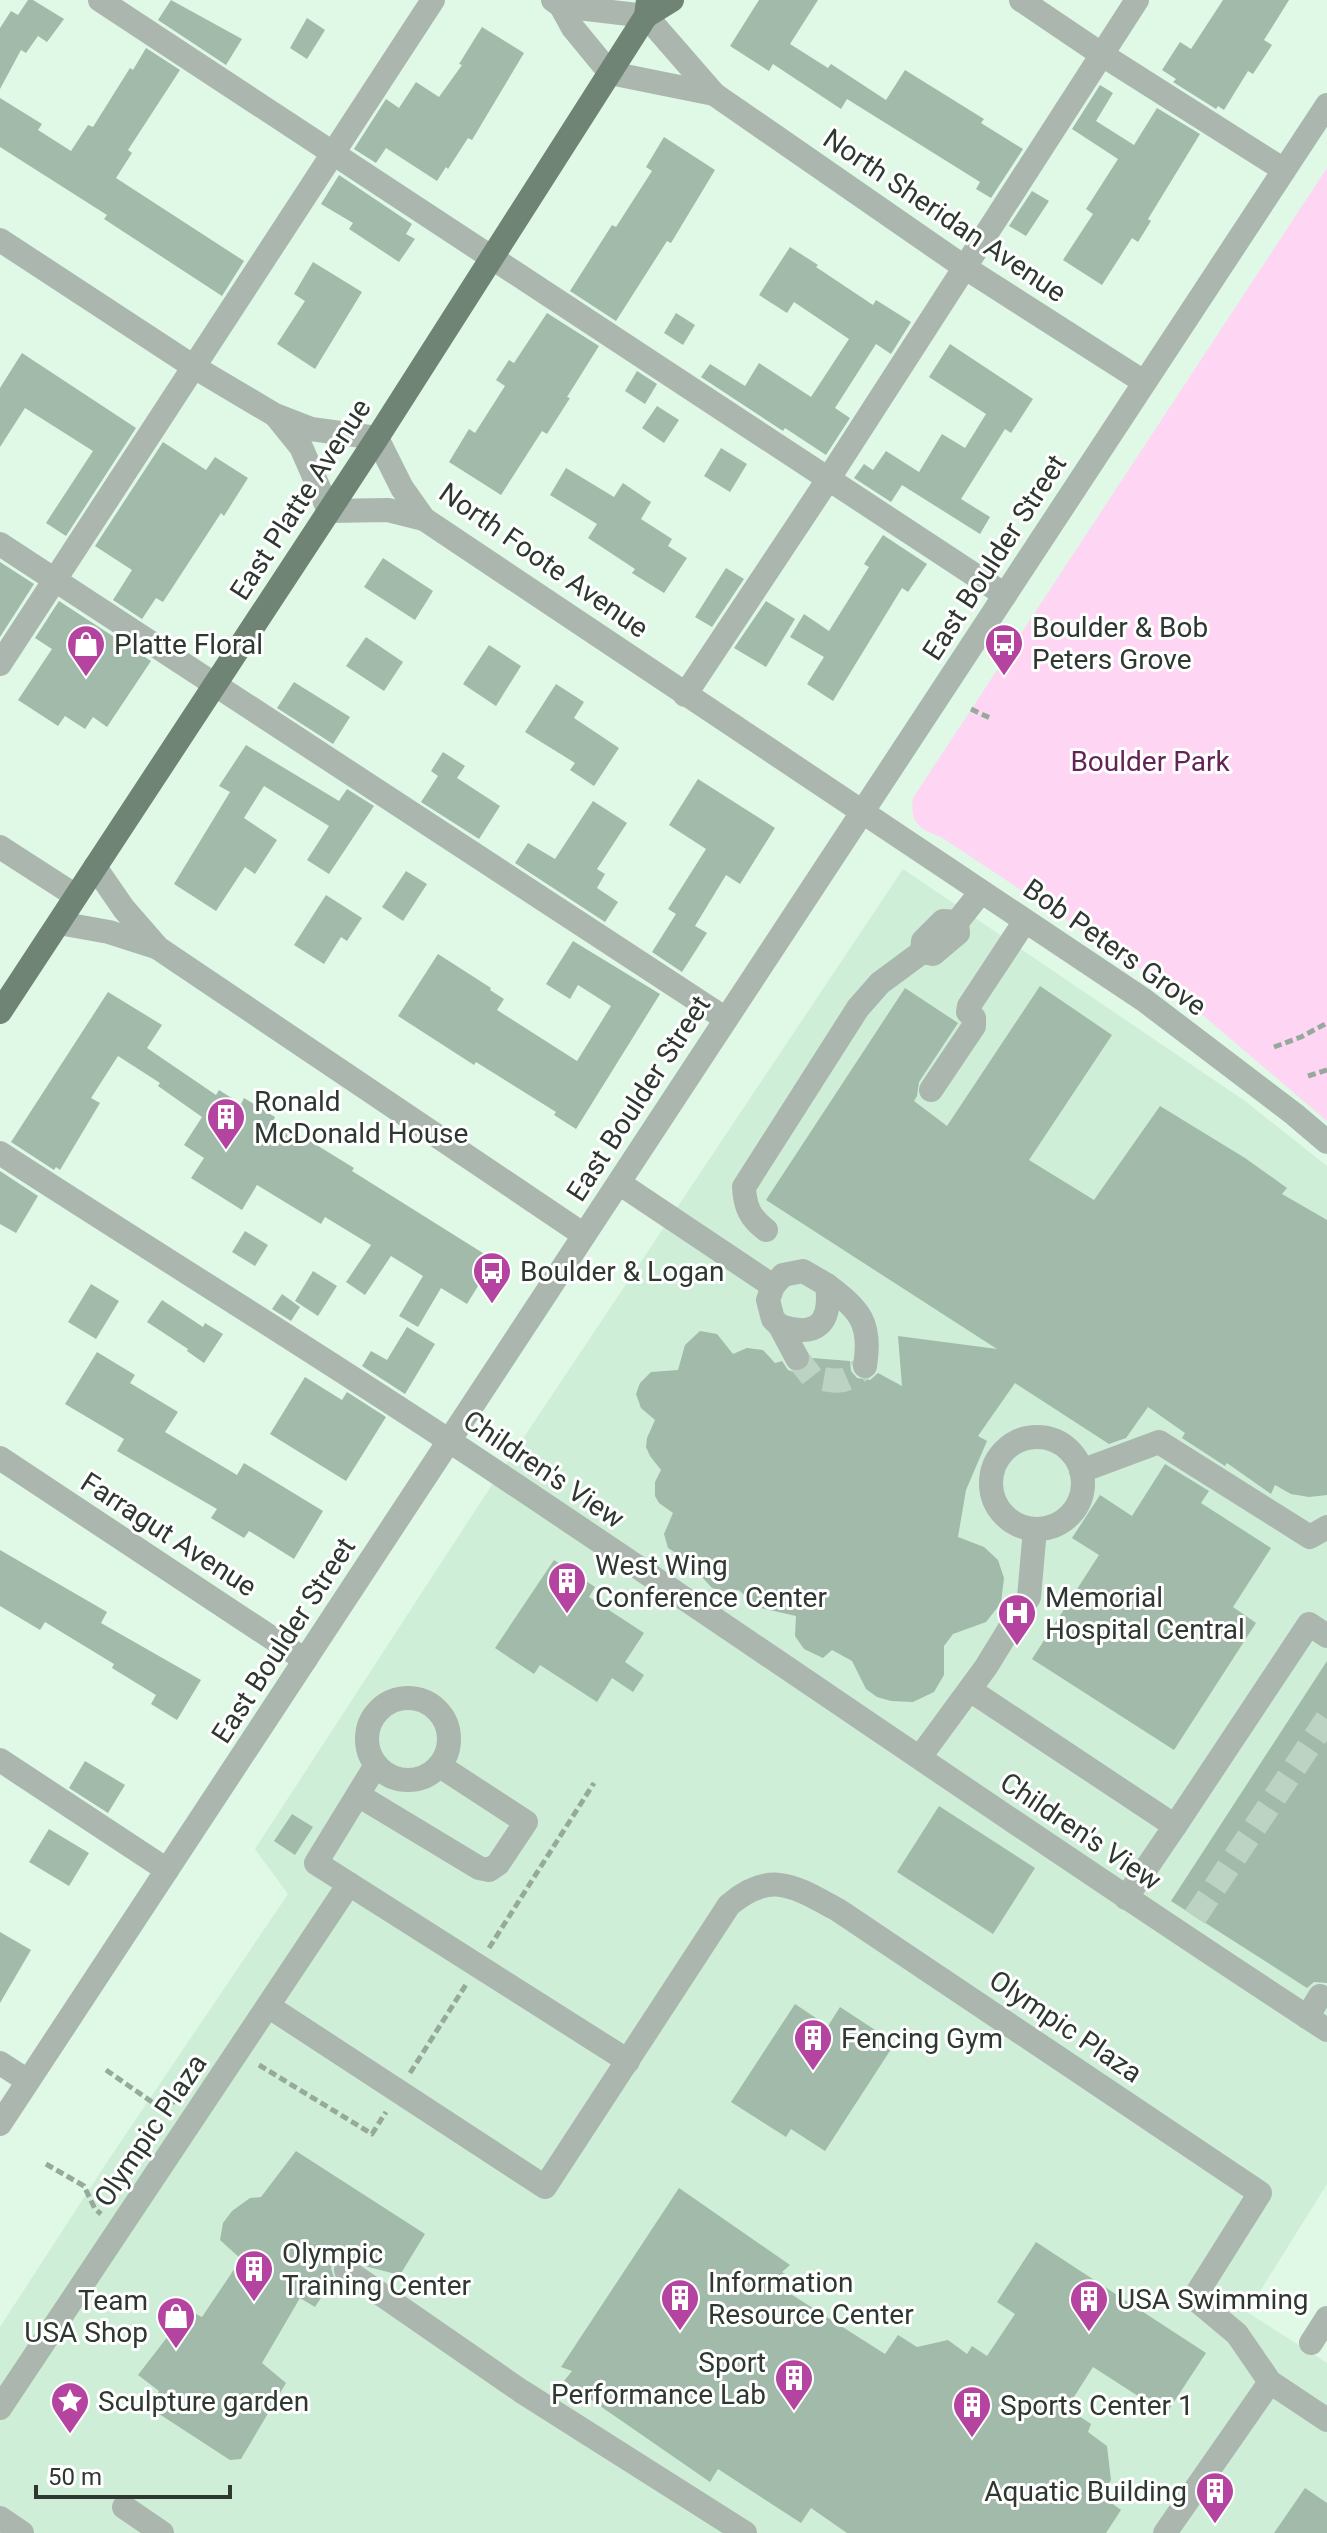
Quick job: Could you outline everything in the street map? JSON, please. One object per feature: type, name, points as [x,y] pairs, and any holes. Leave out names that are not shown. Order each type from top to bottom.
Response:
[{"type":"main road","name":"East Platte Avenue","points":[[0,1012],[493,258],[610,73],[647,8],[672,0]]},
{"type":"street","points":[[100,0],[1005,595]]},
{"type":"street","points":[[0,664],[433,0]]},
{"type":"street","points":[[1021,0],[1284,170]]},
{"type":"street","points":[[685,695],[829,478],[1137,0]]},
{"type":"street","points":[[557,3],[647,8]]},
{"type":"street","points":[[557,3],[610,73]]},
{"type":"street","name":"North Sheridan Avenue","points":[[647,8],[714,94],[964,267],[1144,382]]},
{"type":"street","name":"North Sheridan Avenue","points":[[610,73],[714,94]]},
{"type":"street","name":"East Boulder Street","points":[[0,2124],[1327,105]]},
{"type":"street","points":[[0,240],[194,367],[275,415],[311,429],[377,438]]},
{"type":"street","points":[[275,415],[301,447],[329,511],[388,510],[424,519]]},
{"type":"street","name":"North Foote Avenue","points":[[377,438],[402,488],[424,519],[863,811]]},
{"type":"street","points":[[0,544],[726,1019]]},
{"type":"street","name":"Bob Peters Grove","points":[[863,811],[1144,1000],[1327,1142]]},
{"type":"street","points":[[0,847],[76,896]]},
{"type":"street","points":[[95,867],[124,909],[158,948],[584,1235]]},
{"type":"street","points":[[766,1230],[753,1220],[744,1204],[744,1187],[858,1008],[880,983],[922,952],[923,941],[943,921],[957,922],[981,892]]},
{"type":"street","points":[[931,1090],[974,1026],[974,1018],[968,1012],[969,1006],[1025,921]]},
{"type":"street","points":[[59,923],[109,932],[158,948]]},
{"type":"street","name":"Children's View","points":[[0,1153],[449,1441],[1126,1898],[1189,1926],[1318,2014]]},
{"type":"street","points":[[619,1183],[773,1286]]},
{"type":"street","points":[[797,1358],[769,1310],[768,1300],[773,1286],[783,1275],[803,1271],[843,1297],[865,1323],[869,1342],[865,1366]]},
{"type":"street","points":[[780,1326],[798,1332],[817,1326],[828,1310],[827,1285]]},
{"type":"street","points":[[1039,1437],[1066,1447],[1081,1471],[1083,1485],[1073,1512],[1049,1528],[1021,1526],[1008,1519],[993,1496],[991,1481],[994,1467],[1001,1455],[1025,1439],[1039,1437]]},
{"type":"street","points":[[1081,1471],[1159,1442],[1321,1539]]},
{"type":"street","name":"Farragut Avenue","points":[[0,1458],[305,1660]]},
{"type":"street","points":[[920,1757],[970,1690],[1029,1597],[1035,1529]]},
{"type":"street","points":[[1126,1898],[1309,1624],[1327,1636]]},
{"type":"street","points":[[970,1690],[1175,1826]]},
{"type":"street","points":[[402,1698],[430,1704],[441,1713],[448,1726],[450,1740],[440,1766],[419,1779],[407,1780],[385,1773],[369,1752],[367,1738],[377,1712],[402,1698]]},
{"type":"street","points":[[0,1760],[167,1870]]},
{"type":"street","points":[[376,1765],[316,1863],[628,2061]]},
{"type":"street","points":[[358,1795],[479,1868],[489,1870],[498,1864],[526,1822],[440,1766]]},
{"type":"street","name":"Olympic Plaza","points":[[398,2091],[545,2187],[729,1905],[746,1890],[772,1883],[799,1889],[838,1910],[1260,2193],[1194,2298],[1237,2334],[1270,2382],[1327,2420]]},
{"type":"street","name":"Olympic Plaza","points":[[0,2408],[349,1884]]},
{"type":"street","points":[[268,2006],[398,2091]]},
{"type":"street","points":[[0,2063],[28,2081]]},
{"type":"street","points":[[346,2270],[521,2391],[745,2533]]},
{"type":"street","points":[[1311,2343],[1327,2318]]},
{"type":"street","points":[[1165,2533],[1270,2382]]},
{"type":"street","points":[[124,2507],[159,2532]]},
{"type":"street","points":[[0,2518],[22,2533]]},
{"type":"path","points":[[971,709],[990,718]]},
{"type":"path","points":[[1274,1047],[1327,1023]]},
{"type":"path","points":[[1308,1076],[1327,1070]]},
{"type":"path","points":[[259,2065],[372,2134],[594,1783]]},
{"type":"path","points":[[106,2070],[152,2102],[177,2102],[198,2112]]},
{"type":"path","points":[[46,2164],[84,2186],[95,2209],[120,2228]]},
{"type":"shaded area","points":[[903,869],[1245,1101],[1327,1166],[1327,2184],[1247,2312],[1327,2363],[1327,2533],[0,2533],[0,2327],[288,1894],[255,1849],[482,1500]]},
{"type":"green space","name":"Boulder Park","points":[[1327,168],[1327,1121],[1157,980],[941,837],[922,828],[915,819],[912,807],[913,798]]},
{"type":"building","points":[[28,0],[64,19],[47,42],[38,36],[26,53],[21,50],[0,89],[0,28],[11,11],[18,15]]},
{"type":"building","points":[[171,0],[242,39],[226,65],[158,20]]},
{"type":"building","points":[[759,0],[818,0],[790,44],[828,68],[831,64],[886,100],[905,70],[984,119],[981,123],[1023,149],[991,198],[976,189],[980,182],[847,99],[841,109],[773,64],[769,71],[730,46]]},
{"type":"building","points":[[1223,0],[1289,0],[1264,40],[1272,45],[1253,74],[1248,71],[1224,110],[1218,106],[1216,109],[1173,82],[1176,79],[1162,70],[1180,42],[1191,49]]},
{"type":"building","points":[[307,18],[325,30],[307,59],[290,48]]},
{"type":"building","points":[[482,27],[524,53],[472,140],[468,138],[437,181],[386,148],[376,163],[354,149],[386,99],[399,108],[416,82],[439,97],[462,65],[459,64]]},
{"type":"building","points":[[146,48],[180,70],[128,150],[132,153],[116,178],[244,261],[222,296],[104,219],[107,215],[0,147],[0,98],[42,124],[38,130],[71,151],[88,125],[93,127]]},
{"type":"building","points":[[1100,85],[1113,93],[1096,121],[1134,145],[1157,108],[1200,134],[1148,219],[1151,221],[1138,242],[1132,238],[1102,285],[1063,260],[1093,214],[1086,209],[1118,159],[1072,129]]},
{"type":"building","points":[[664,137],[715,170],[671,243],[667,241],[616,321],[570,291],[612,225],[616,227],[652,171],[646,167]]},
{"type":"building","points":[[339,175],[412,224],[406,234],[415,239],[399,262],[349,229],[353,223],[321,204]]},
{"type":"building","points":[[1032,191],[1049,201],[1026,236],[1009,226]]},
{"type":"building","points":[[790,247],[873,305],[876,300],[911,322],[891,354],[876,344],[835,408],[850,418],[826,455],[785,428],[783,431],[701,377],[710,364],[745,386],[759,363],[811,397],[849,339],[794,302],[787,313],[759,295]]},
{"type":"building","points":[[313,262],[362,292],[315,369],[277,344],[305,301],[294,294]]},
{"type":"building","points":[[547,313],[599,346],[547,434],[542,431],[501,495],[449,462],[469,429],[475,433],[505,386],[496,380],[509,360],[514,363]]},
{"type":"building","points":[[676,313],[695,325],[683,345],[664,333]]},
{"type":"building","points":[[950,344],[1033,399],[1011,433],[1005,429],[961,499],[990,517],[980,534],[902,485],[891,502],[854,478],[864,464],[873,470],[886,451],[919,472],[942,434],[965,448],[986,414],[929,377]]},
{"type":"building","points":[[22,353],[136,428],[66,536],[46,523],[93,451],[25,408],[0,447],[0,388]]},
{"type":"building","points":[[637,371],[657,384],[645,404],[625,391]]},
{"type":"building","points":[[657,406],[679,420],[664,443],[642,428]]},
{"type":"building","points":[[163,442],[206,470],[215,457],[248,478],[224,516],[221,513],[163,602],[156,598],[142,619],[113,600],[132,570],[95,546]]},
{"type":"building","points":[[721,448],[747,464],[730,492],[704,476]]},
{"type":"building","points":[[566,468],[614,497],[623,483],[651,502],[641,519],[672,539],[668,546],[687,558],[664,593],[632,573],[635,569],[588,538],[597,524],[550,495]]},
{"type":"building","points":[[883,535],[927,564],[908,592],[902,588],[833,701],[807,684],[824,657],[790,637],[804,614],[829,631],[869,567],[864,564]]},
{"type":"building","points":[[383,558],[433,591],[415,620],[364,587]]},
{"type":"building","points":[[0,562],[34,584],[0,637]]},
{"type":"building","points":[[726,568],[744,579],[712,627],[695,617]]},
{"type":"building","name":"Platte Floral","points":[[59,601],[151,661],[107,727],[93,717],[85,729],[65,716],[58,726],[18,700],[52,649],[35,638]]},
{"type":"building","points":[[766,601],[795,619],[766,667],[734,648]]},
{"type":"building","points":[[366,637],[403,662],[384,691],[346,666]]},
{"type":"building","points":[[489,645],[521,666],[496,706],[463,684]]},
{"type":"building","points":[[294,682],[350,717],[333,744],[277,708]]},
{"type":"building","points":[[556,684],[584,702],[574,718],[619,748],[594,786],[570,770],[575,763],[525,732]]},
{"type":"building","points":[[246,745],[339,801],[347,789],[374,806],[329,874],[307,860],[329,826],[264,786],[244,818],[277,840],[255,874],[245,867],[216,911],[174,884],[230,792],[219,786]]},
{"type":"building","points":[[443,752],[465,766],[457,778],[500,806],[479,839],[421,802],[438,776],[431,771]]},
{"type":"building","points":[[698,779],[775,828],[740,884],[726,875],[695,926],[707,933],[682,972],[652,952],[676,914],[668,909],[706,849],[669,825]]},
{"type":"building","points":[[593,801],[627,823],[597,869],[605,874],[597,888],[618,902],[605,922],[515,863],[528,843],[555,859]]},
{"type":"building","points":[[406,871],[427,884],[403,921],[382,907]]},
{"type":"building","points":[[326,895],[362,918],[347,941],[341,937],[324,964],[294,945]]},
{"type":"building","points":[[573,941],[660,994],[576,1129],[554,1115],[556,1112],[476,1062],[474,1065],[398,1016],[438,954],[504,999],[497,1010],[577,1061],[611,1006],[578,985],[570,999],[546,984]]},
{"type":"building","points":[[1040,986],[1112,1035],[1029,1160],[1094,1200],[1160,1106],[1245,1158],[1287,1188],[1282,1194],[1327,1220],[1327,1495],[1309,1497],[1291,1494],[1275,1485],[1271,1494],[1227,1463],[1225,1466],[1182,1438],[1185,1433],[1148,1407],[1126,1438],[1109,1444],[1015,1383],[978,1436],[987,1441],[966,1490],[958,1537],[984,1547],[998,1560],[1004,1578],[1001,1603],[986,1622],[953,1634],[944,1646],[944,1675],[934,1692],[913,1702],[891,1701],[877,1697],[866,1689],[852,1661],[832,1650],[823,1658],[804,1649],[795,1636],[796,1616],[756,1607],[739,1590],[712,1588],[701,1576],[696,1562],[668,1548],[664,1534],[673,1513],[655,1496],[655,1482],[661,1470],[646,1447],[655,1420],[641,1408],[636,1394],[640,1383],[651,1372],[678,1370],[685,1345],[700,1331],[717,1334],[733,1354],[747,1348],[763,1350],[775,1363],[782,1361],[788,1370],[796,1373],[809,1367],[812,1358],[850,1361],[851,1371],[857,1378],[870,1380],[878,1373],[902,1386],[898,1336],[997,1349],[766,1200],[905,988],[958,1023],[919,1082],[914,1101],[947,1126]]},
{"type":"building","points":[[108,992],[162,1025],[147,1048],[216,1095],[219,1090],[241,1104],[244,1098],[275,1117],[272,1123],[307,1145],[310,1141],[354,1168],[352,1171],[494,1260],[467,1304],[441,1288],[418,1327],[399,1316],[423,1276],[391,1256],[365,1295],[346,1282],[371,1245],[325,1217],[321,1224],[257,1185],[242,1210],[191,1178],[204,1158],[184,1145],[202,1117],[158,1086],[160,1083],[118,1056],[91,1098],[100,1103],[60,1170],[56,1167],[54,1170],[11,1142]]},
{"type":"building","points":[[0,1171],[38,1196],[16,1233],[0,1224]]},
{"type":"building","points":[[245,1231],[268,1245],[255,1266],[232,1252]]},
{"type":"building","points":[[313,1271],[337,1286],[318,1316],[295,1301]]},
{"type":"building","points":[[91,1284],[119,1301],[96,1339],[68,1322]]},
{"type":"building","points":[[282,1294],[300,1307],[291,1321],[272,1309]]},
{"type":"building","points":[[162,1300],[203,1327],[205,1323],[223,1334],[204,1363],[147,1322]]},
{"type":"building","points":[[407,1327],[435,1344],[405,1394],[362,1366],[371,1351],[387,1360]]},
{"type":"building","points":[[97,1352],[135,1375],[130,1383],[178,1412],[165,1432],[237,1475],[244,1463],[323,1511],[294,1559],[249,1531],[244,1538],[211,1518],[217,1509],[117,1451],[124,1439],[65,1404]]},
{"type":"building","points":[[305,1377],[342,1400],[347,1392],[386,1417],[346,1481],[270,1434]]},
{"type":"building","points":[[1165,1464],[1209,1491],[1201,1503],[1271,1548],[1233,1607],[1256,1623],[1174,1750],[1032,1659],[1099,1555],[1072,1538],[1100,1495],[1132,1516]]},
{"type":"building","points":[[0,1550],[107,1612],[101,1623],[201,1680],[177,1720],[151,1704],[156,1695],[112,1668],[114,1664],[45,1622],[40,1630],[0,1606]]},
{"type":"building","name":"West Wing Conference Center","points":[[554,1560],[595,1587],[589,1597],[644,1633],[625,1662],[644,1675],[633,1692],[612,1678],[597,1702],[540,1665],[534,1674],[495,1648]]},
{"type":"building","points":[[1327,1661],[1327,1983],[1314,1982],[1307,1988],[1171,1901]]},
{"type":"building","points":[[85,1761],[125,1785],[108,1813],[69,1788]]},
{"type":"building","points":[[939,1806],[1035,1868],[993,1934],[897,1872]]},
{"type":"building","points":[[292,1814],[313,1827],[295,1855],[274,1841]]},
{"type":"building","points":[[49,1829],[89,1853],[69,1886],[29,1862]]},
{"type":"building","points":[[0,1932],[31,1950],[0,2003]]},
{"type":"building","name":"Fencing Gym","points":[[795,2004],[828,2026],[840,2007],[895,2043],[825,2151],[791,2129],[786,2137],[731,2102]]},
{"type":"building","name":"Olympic Training Center","points":[[296,2151],[425,2234],[400,2275],[368,2267],[348,2255],[340,2256],[331,2268],[334,2278],[315,2307],[300,2298],[262,2363],[286,2383],[241,2459],[230,2460],[150,2408],[159,2391],[138,2375],[188,2310],[202,2317],[241,2259],[220,2240],[223,2223],[232,2211],[250,2198],[261,2197]]},
{"type":"building","points":[[679,2188],[790,2265],[782,2272],[794,2280],[786,2291],[885,2354],[898,2335],[917,2347],[948,2340],[967,2354],[972,2346],[987,2356],[1015,2314],[997,2302],[1036,2242],[1206,2353],[1166,2414],[1093,2367],[1067,2408],[1091,2424],[1088,2432],[1107,2446],[1111,2480],[1102,2496],[1121,2510],[1106,2533],[847,2533],[811,2508],[801,2523],[718,2469],[710,2482],[564,2381],[572,2371],[561,2367]]},
{"type":"building","points":[[1305,2488],[1327,2503],[1327,2533],[1274,2533]]},
{"type":"tunnel","points":[[797,1358],[812,1377],[829,1380],[846,1379],[865,1366]]},
{"type":"tunnel","points":[[1195,1917],[1327,1719]]},
{"type":"place","name":"Boulder & Bob Peters Grove","points":[[1004,677]]},
{"type":"place","name":"Platte Floral","points":[[86,678]]},
{"type":"place","name":"Ronald McDonald House","points":[[226,1151]]},
{"type":"place","name":"Boulder & Logan","points":[[492,1305]]},
{"type":"place","name":"West Wing Conference Center","points":[[567,1615]]},
{"type":"place","name":"Memorial Hospital Central","points":[[1017,1647]]},
{"type":"place","name":"Fencing Gym","points":[[813,2072]]},
{"type":"place","name":"Olympic Training Center","points":[[254,2303]]},
{"type":"place","name":"Information Resource Center","points":[[680,2332]]},
{"type":"place","name":"USA Swimming","points":[[1089,2333]]},
{"type":"place","name":"Team USA Shop","points":[[176,2350]]},
{"type":"place","name":"Sport Performance Lab","points":[[794,2412]]},
{"type":"place","name":"Sculpture garden","points":[[70,2435]]},
{"type":"place","name":"Sports Center 1","points":[[972,2439]]},
{"type":"place","name":"Aquatic Building","points":[[1215,2525]]}]
